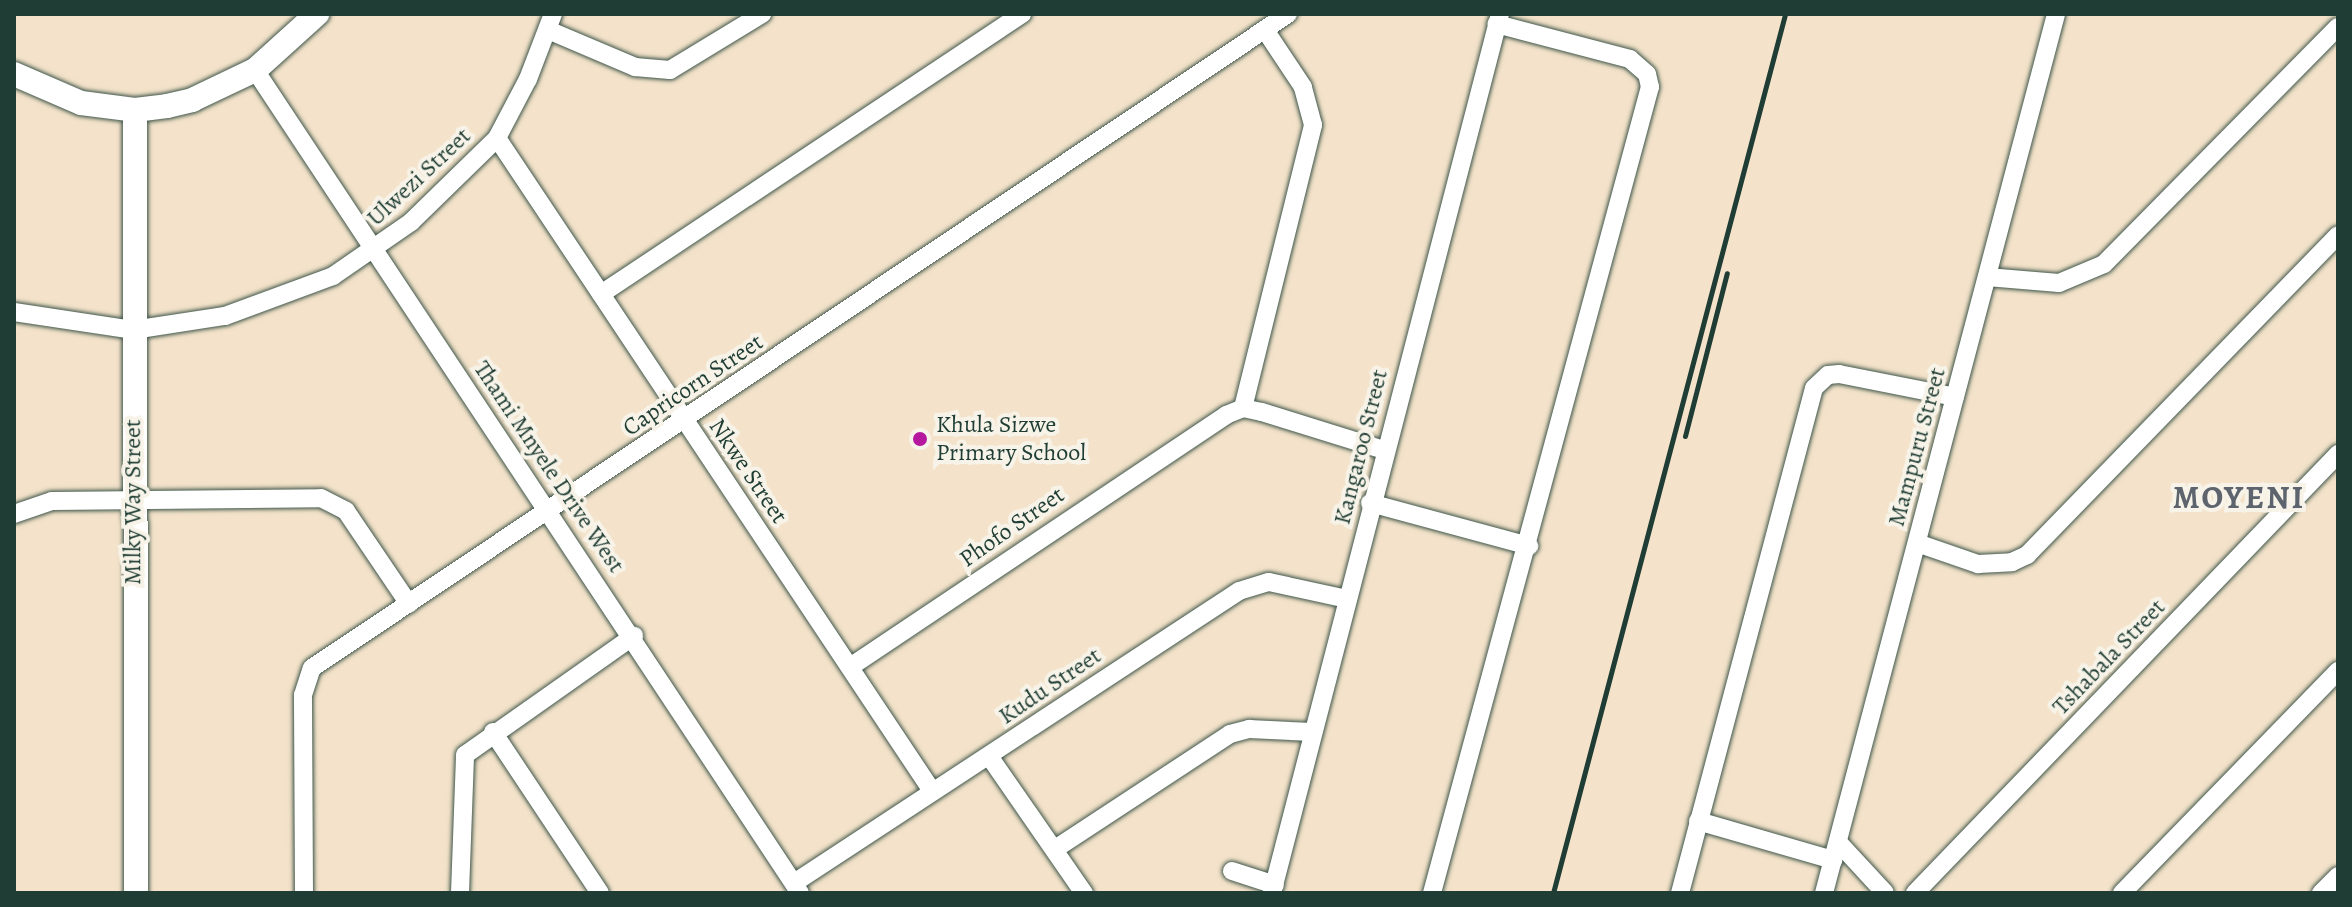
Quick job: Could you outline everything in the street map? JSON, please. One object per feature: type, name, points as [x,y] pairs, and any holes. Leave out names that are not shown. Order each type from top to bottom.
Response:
[{"type":"street","points":[[14,74],[81,103],[135,110],[192,100],[255,70],[317,14]]},
{"type":"street","points":[[550,22],[635,67],[670,70],[762,14]]},
{"type":"street","points":[[601,294],[1022,14]]},
{"type":"street","name":"Capricorn Street","points":[[304,893],[306,681],[312,668],[1288,14]]},
{"type":"street","name":"Mampuru Street","points":[[1824,893],[2056,14]]},
{"type":"street","points":[[1432,893],[1529,546],[1650,87],[1647,74],[1630,59],[1499,19]]},
{"type":"street","name":"Kangaroo Street","points":[[1274,889],[1370,503],[1499,19]]},
{"type":"street","name":"Ulwezi Street","points":[[14,312],[133,330],[264,305],[333,276],[411,222],[497,138],[550,22]]},
{"type":"street","points":[[1987,277],[2059,283],[2104,264],[2338,27]]},
{"type":"street","points":[[1265,30],[1303,87],[1313,125],[1243,408],[1384,450]]},
{"type":"street","name":"Thami Mnyele Drive West","points":[[255,70],[634,636],[797,888]]},
{"type":"street","name":"Milky Way Street","points":[[135,110],[133,503],[136,893]]},
{"type":"street","name":"Nkwe Street","points":[[497,138],[932,791]]},
{"type":"street","points":[[1917,543],[1978,564],[2012,562],[2027,555],[2338,235]]},
{"type":"street","points":[[1680,893],[1814,388],[1828,375],[1839,374],[1955,397]]},
{"type":"street","name":"Phofo Street","points":[[850,667],[1130,475],[1243,408]]},
{"type":"street","name":"Tshabala Street","points":[[1915,893],[2338,454]]},
{"type":"street","points":[[14,514],[52,501],[133,503],[286,496],[333,502],[360,529],[409,604]]},
{"type":"street","points":[[1370,503],[1529,546]]},
{"type":"street","name":"Kudu Street","points":[[797,888],[932,791],[1247,587],[1269,582],[1347,599]]},
{"type":"street","points":[[460,893],[462,769],[465,755],[493,732],[634,636]]},
{"type":"street","points":[[2122,893],[2338,671]]},
{"type":"street","points":[[1055,849],[1230,734],[1249,729],[1313,732]]},
{"type":"street","points":[[493,732],[600,893]]},
{"type":"street","points":[[989,756],[1084,893]]},
{"type":"street","points":[[1698,821],[1835,851],[1885,893]]},
{"type":"street","points":[[1232,871],[1274,889]]},
{"type":"street","points":[[2321,893],[2338,876]]},
{"type":"railway","points":[[1553,893],[1785,14]]},
{"type":"railway","points":[[1685,436],[1727,273]]},
{"type":"place","name":"Khula Sizwe Primary School","points":[[920,439]]},
{"type":"district","name":"MOYENI","points":[[2239,497]]}]
